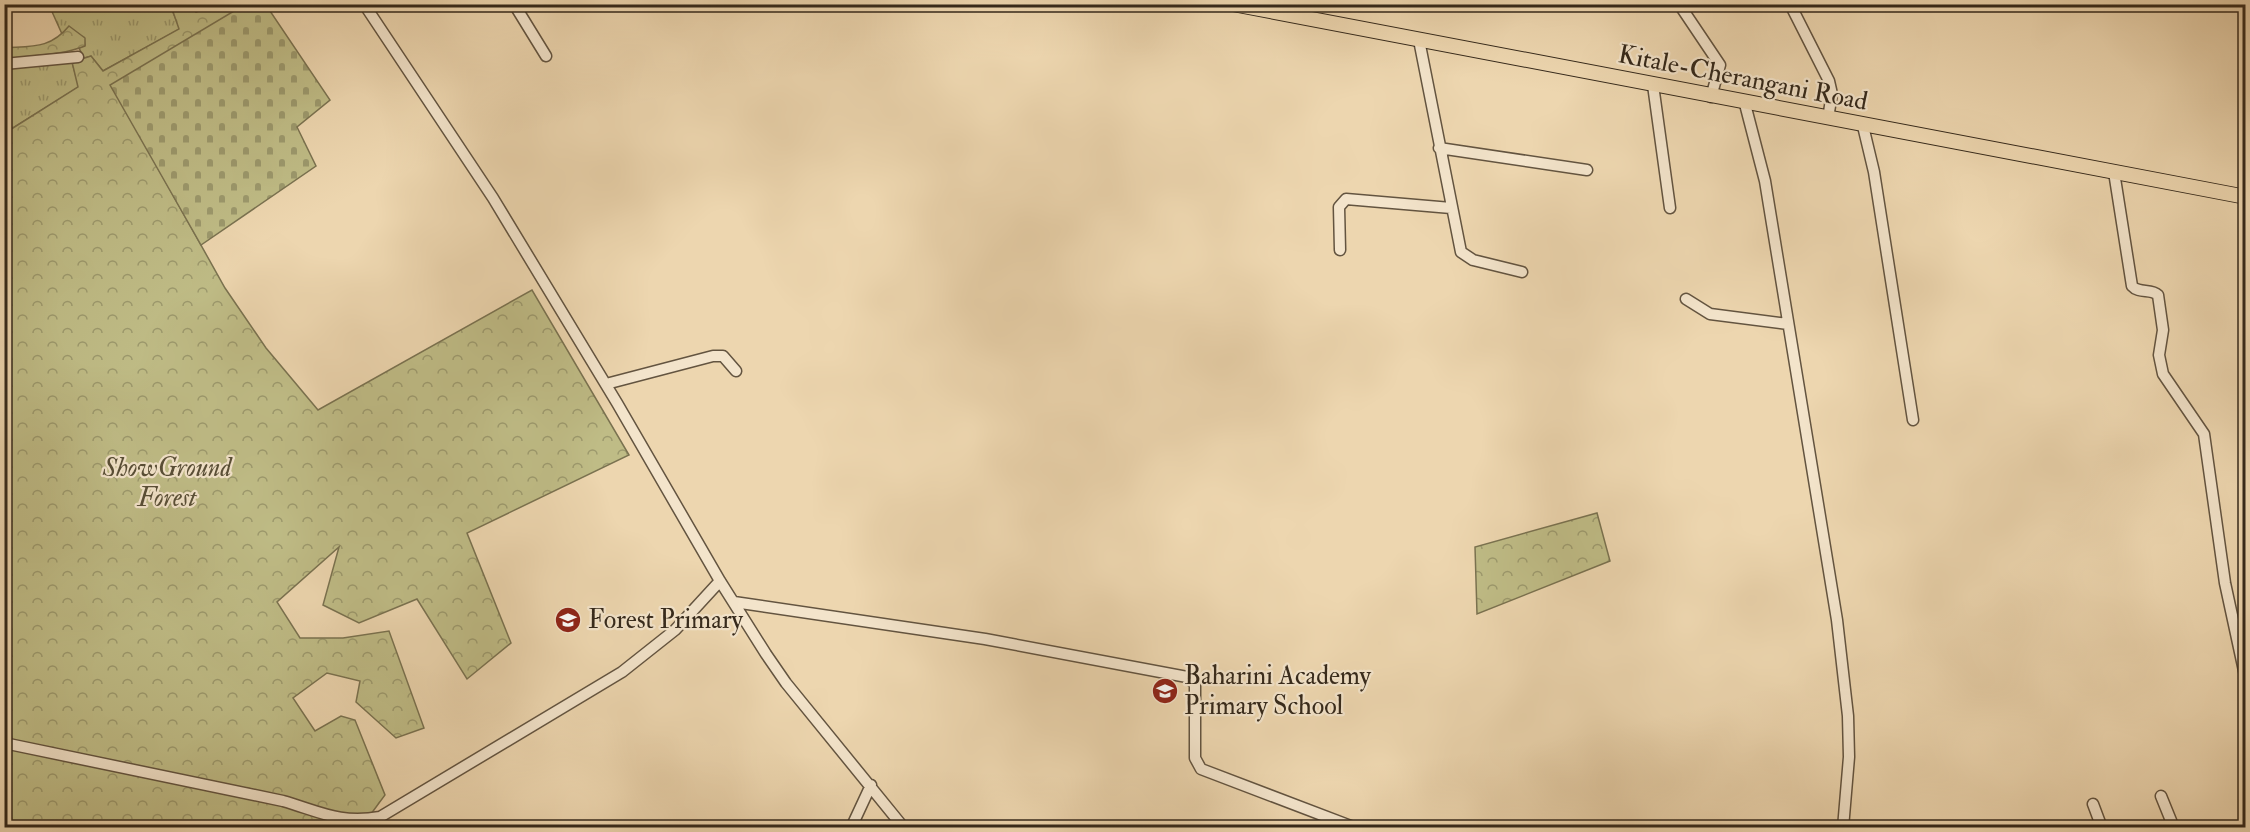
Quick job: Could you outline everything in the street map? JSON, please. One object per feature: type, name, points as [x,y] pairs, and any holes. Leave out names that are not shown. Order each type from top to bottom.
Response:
[{"type":"main road","name":"Kitale-Cherangani Road","points":[[1233,4],[1746,104],[2246,197]]},
{"type":"street","points":[[364,4],[493,198],[606,384],[720,581],[786,682],[904,828]]},
{"type":"street","points":[[514,4],[546,56]]},
{"type":"street","points":[[1679,4],[1720,65],[1711,97]]},
{"type":"street","points":[[1790,4],[1829,81],[1832,94],[1828,118]]},
{"type":"street","points":[[1419,40],[1450,208],[1463,255],[1473,260],[1522,272]]},
{"type":"street","points":[[4,64],[78,57]]},
{"type":"street","points":[[1653,86],[1670,208]]},
{"type":"street","points":[[1746,104],[1765,181],[1837,620],[1848,716],[1849,757],[1843,828]]},
{"type":"street","points":[[1863,126],[1874,172],[1913,420]]},
{"type":"street","points":[[1439,148],[1587,170]]},
{"type":"street","points":[[2114,172],[2132,286],[2138,290],[2155,292],[2160,298],[2163,330],[2160,363],[2163,374],[2204,434],[2225,584],[2246,680]]},
{"type":"street","points":[[1340,250],[1339,207],[1346,199],[1450,208]]},
{"type":"street","points":[[1686,299],[1710,314],[1788,324]]},
{"type":"street","points":[[606,384],[713,356],[723,356],[736,371]]},
{"type":"street","points":[[4,743],[283,801],[346,819],[357,821],[380,817],[622,672],[675,630],[720,581]]},
{"type":"street","points":[[734,602],[985,639],[1186,677],[1195,684],[1195,758],[1201,770],[1356,828]]},
{"type":"street","points":[[851,828],[871,785]]},
{"type":"street","points":[[2161,796],[2174,828]]},
{"type":"street","points":[[2093,804],[2102,828]]},
{"type":"green space","points":[[49,5],[170,5],[180,29],[103,71],[91,56],[84,58],[79,48],[85,45],[84,38],[69,27],[62,34]]},
{"type":"green space","name":"ShowGround Forest","points":[[165,5],[192,5],[196,12],[214,5],[244,5],[127,113],[225,288],[266,348],[318,410],[532,290],[629,455],[467,533],[511,643],[467,679],[417,599],[359,623],[323,605],[339,547],[277,602],[300,638],[343,638],[389,631],[424,728],[396,738],[356,702],[360,681],[327,673],[293,698],[315,731],[341,716],[355,720],[385,795],[368,818],[378,827],[5,828],[5,133],[78,87],[72,62],[91,56],[103,71],[179,29],[171,6]]},
{"type":"green space","points":[[244,5],[266,5],[330,100],[297,127],[316,166],[201,245],[110,85]]},
{"type":"green space","points":[[69,26],[85,38],[85,46],[56,53],[5,59],[4,48],[47,43]]},
{"type":"green space","points":[[72,62],[79,87],[5,133],[5,69]]},
{"type":"green space","points":[[1597,513],[1610,561],[1477,614],[1475,547]]},
{"type":"place","name":"Forest Primary","points":[[568,620]]},
{"type":"place","name":"Baharini Academy Primary School","points":[[1165,691]]}]
